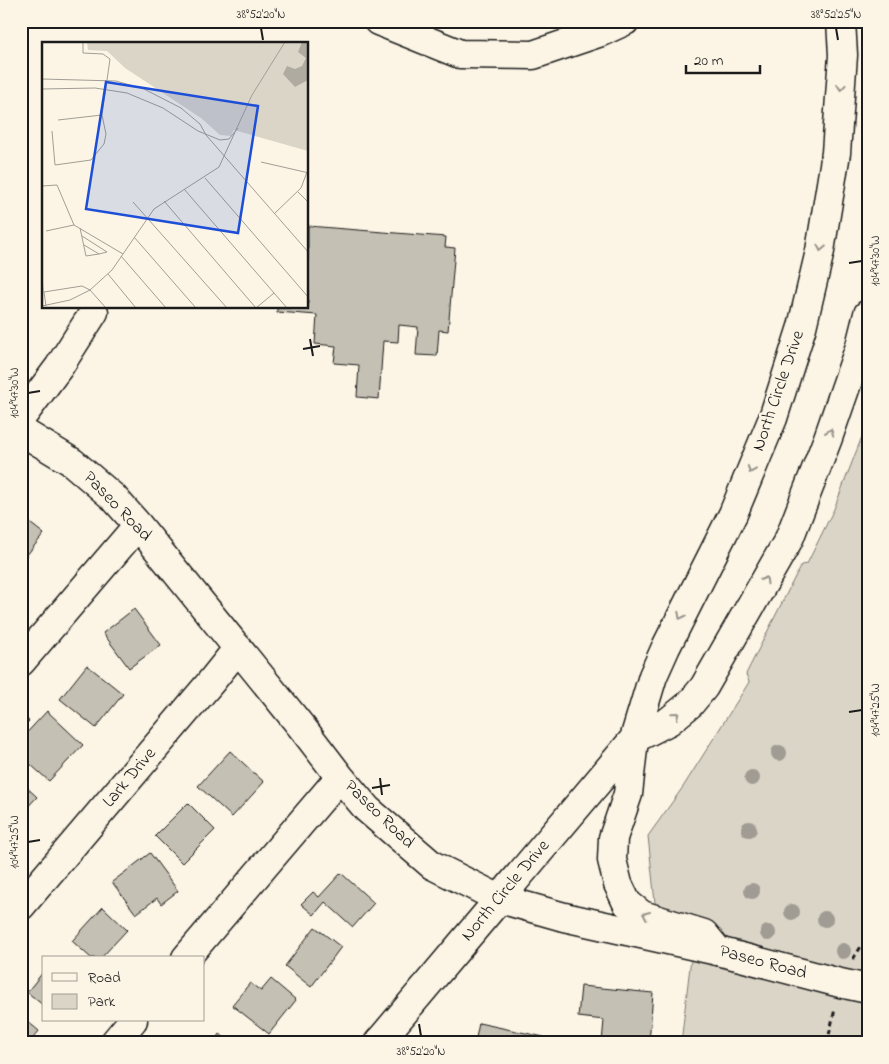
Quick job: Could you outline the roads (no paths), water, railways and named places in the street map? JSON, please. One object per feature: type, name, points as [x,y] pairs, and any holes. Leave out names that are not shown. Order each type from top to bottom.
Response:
[{"type":"main road","points":[[378,21],[460,54],[533,55],[601,32],[625,21]]},
{"type":"main road","name":"North Circle Drive","points":[[634,739],[652,676],[733,514],[773,418],[802,327],[820,251],[836,153],[843,55],[841,21]]},
{"type":"main road","points":[[21,418],[54,374],[94,312]]},
{"type":"main road","name":"North Circle Drive","points":[[378,1043],[634,739],[670,721],[690,704],[704,687],[789,539],[831,429],[860,346],[868,314]]},
{"type":"main road","name":"Paseo Road","points":[[21,431],[72,462],[114,498],[138,525],[367,809],[432,865],[500,899],[564,917],[718,951],[840,984],[868,989]]},
{"type":"main road","points":[[21,662],[138,525]]},
{"type":"main road","name":"Lark Drive","points":[[21,906],[238,648]]},
{"type":"main road","points":[[634,739],[628,794],[613,838],[612,860],[618,884],[628,903],[642,915],[704,934],[718,951]]},
{"type":"main road","points":[[188,956],[340,777]]},
{"type":"main road","points":[[114,1043],[131,1022]]}]
